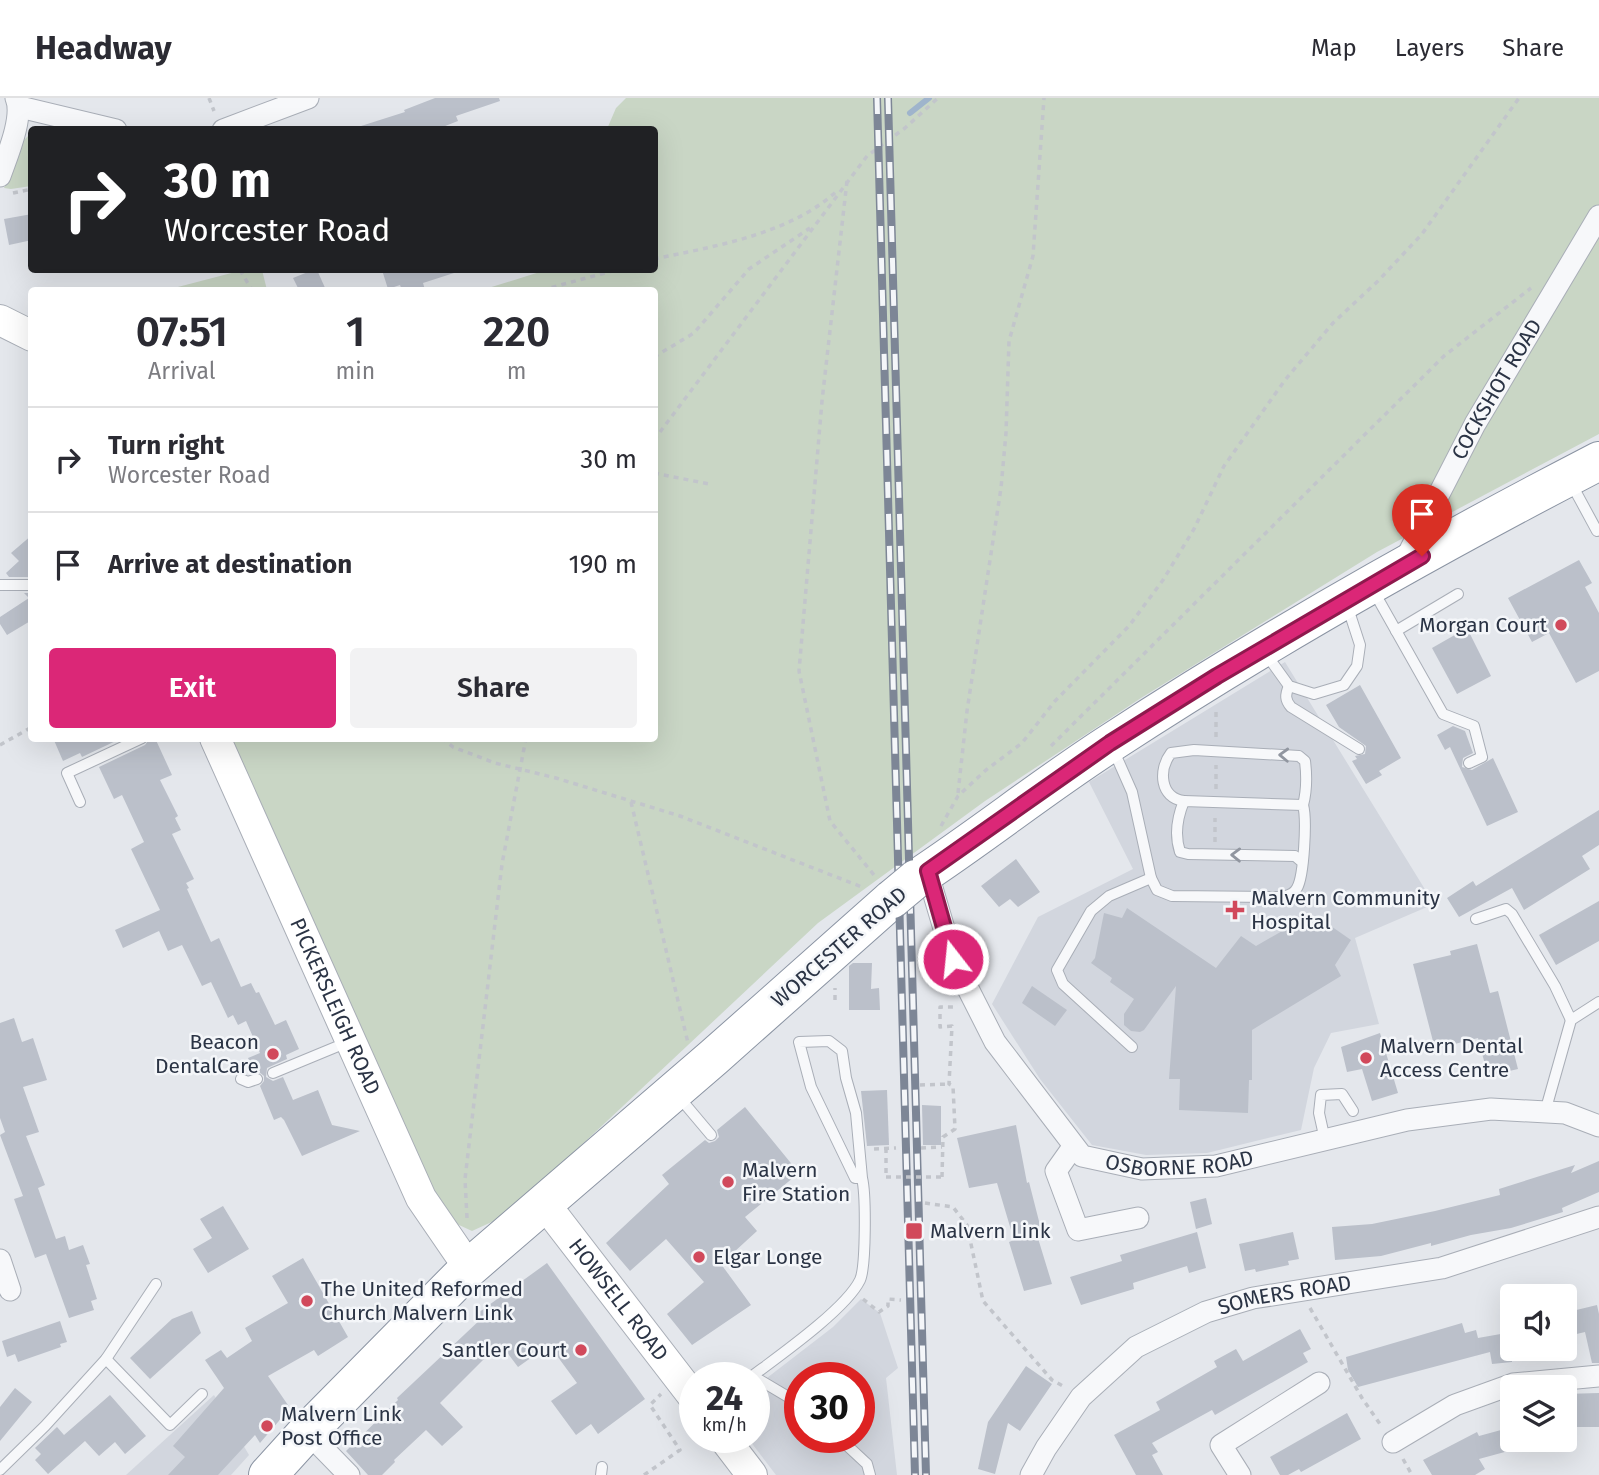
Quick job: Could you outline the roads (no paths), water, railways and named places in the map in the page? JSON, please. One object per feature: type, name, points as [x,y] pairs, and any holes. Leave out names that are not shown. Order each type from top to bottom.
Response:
[{"type":"highway","name":"WORCESTER ROAD","points":[[268,1475],[469,1268],[912,883],[1110,743],[1262,649],[1372,584],[1583,469]]},
{"type":"street","points":[[234,126],[308,98]]},
{"type":"street","points":[[5,185],[18,102],[102,126]]},
{"type":"street","name":"COCKSHOT ROAD","points":[[1372,584],[1475,424],[1515,345],[1577,239],[1599,216]]},
{"type":"street","points":[[0,320],[28,334]]},
{"type":"street","name":"PICKERSLEIGH ROAD","points":[[217,742],[421,1198],[469,1268]]},
{"type":"street","name":"OSBORNE ROAD","points":[[912,883],[995,1042],[1082,1156],[1142,1169],[1216,1166],[1408,1120],[1491,1109],[1565,1113],[1599,1126]]},
{"type":"street","points":[[1073,1147],[1056,1171],[1078,1230],[1138,1218]]},
{"type":"street","name":"HOWSELL ROAD","points":[[544,1203],[679,1378]]},
{"type":"street","name":"SOMERS ROAD","points":[[1031,1475],[1081,1397],[1136,1347],[1206,1312],[1253,1298],[1442,1268],[1599,1217]]},
{"type":"street","points":[[0,1260],[13,1289]]},
{"type":"street","points":[[1394,1441],[1455,1405],[1513,1384],[1599,1376]]},
{"type":"street","points":[[1240,1475],[1221,1445],[1319,1383]]},
{"type":"street","points":[[307,1432],[349,1475]]},
{"type":"street","points":[[735,1453],[752,1475]]},
{"type":"lane","points":[[1583,469],[1597,531]]},
{"type":"lane","points":[[1372,584],[1443,714],[1474,726],[1482,757],[1469,763]]},
{"type":"lane","points":[[1262,649],[1289,686],[1314,694],[1344,685],[1357,666],[1372,584]]},
{"type":"lane","points":[[0,585],[28,585]]},
{"type":"lane","points":[[1396,631],[1458,594]]},
{"type":"lane","points":[[1289,686],[1285,694],[1291,707],[1359,748]]},
{"type":"lane","points":[[80,802],[67,773],[133,742]]},
{"type":"lane","points":[[1110,743],[1132,792],[1151,878],[1157,890],[1172,896],[1283,897],[1293,894],[1299,886],[1306,817],[1303,806],[1307,791],[1305,761],[1299,756],[1194,750],[1171,753],[1163,774],[1165,790],[1174,800],[1303,806]]},
{"type":"lane","points":[[1184,801],[1178,815],[1176,840],[1180,852],[1202,855],[1295,856],[1302,862]]},
{"type":"lane","points":[[1132,1047],[1063,985],[1057,970],[1091,911],[1109,895],[1151,878]]},
{"type":"lane","points":[[1476,919],[1506,909],[1512,914],[1555,986],[1571,1020],[1545,1112]]},
{"type":"lane","points":[[1571,1020],[1599,1002]]},
{"type":"lane","points":[[273,1073],[350,1041]]},
{"type":"lane","points":[[770,1363],[844,1303],[861,1279],[864,1228],[862,1178],[856,1113],[842,1051],[829,1041],[799,1042],[811,1087],[855,1178],[862,1178]]},
{"type":"lane","points":[[241,1079],[248,1082],[257,1079]]},
{"type":"lane","points":[[684,1082],[711,1135]]},
{"type":"lane","points":[[1325,1140],[1319,1113],[1321,1095],[1342,1094],[1353,1111]]},
{"type":"lane","points":[[0,1469],[106,1359],[156,1284]]},
{"type":"lane","points":[[106,1359],[170,1425],[202,1394]]},
{"type":"lane","points":[[855,1453],[867,1464],[870,1475]]},
{"type":"waterway","points":[[910,113],[929,98]]},
{"type":"railway","points":[[877,98],[915,1475]]},
{"type":"railway","points":[[888,98],[926,1475]]},
{"type":"place","name":"Morgan Court","points":[[1561,625]]},
{"type":"place","name":"Malvern Community Hospital","points":[[1235,910]]},
{"type":"place","name":"Beacon DentalCare","points":[[273,1054]]},
{"type":"place","name":"Malvern Dental Access Centre","points":[[1366,1058]]},
{"type":"place","name":"Malvern Fire Station","points":[[728,1182]]},
{"type":"place","name":"Malvern Link","points":[[914,1231]]},
{"type":"place","name":"Elgar Longe","points":[[699,1257]]},
{"type":"place","name":"The United Reformed Church Malvern Link","points":[[307,1301]]},
{"type":"place","name":"Santler Court","points":[[581,1350]]},
{"type":"place","name":"Malvern Link Post Office","points":[[267,1426]]}]
